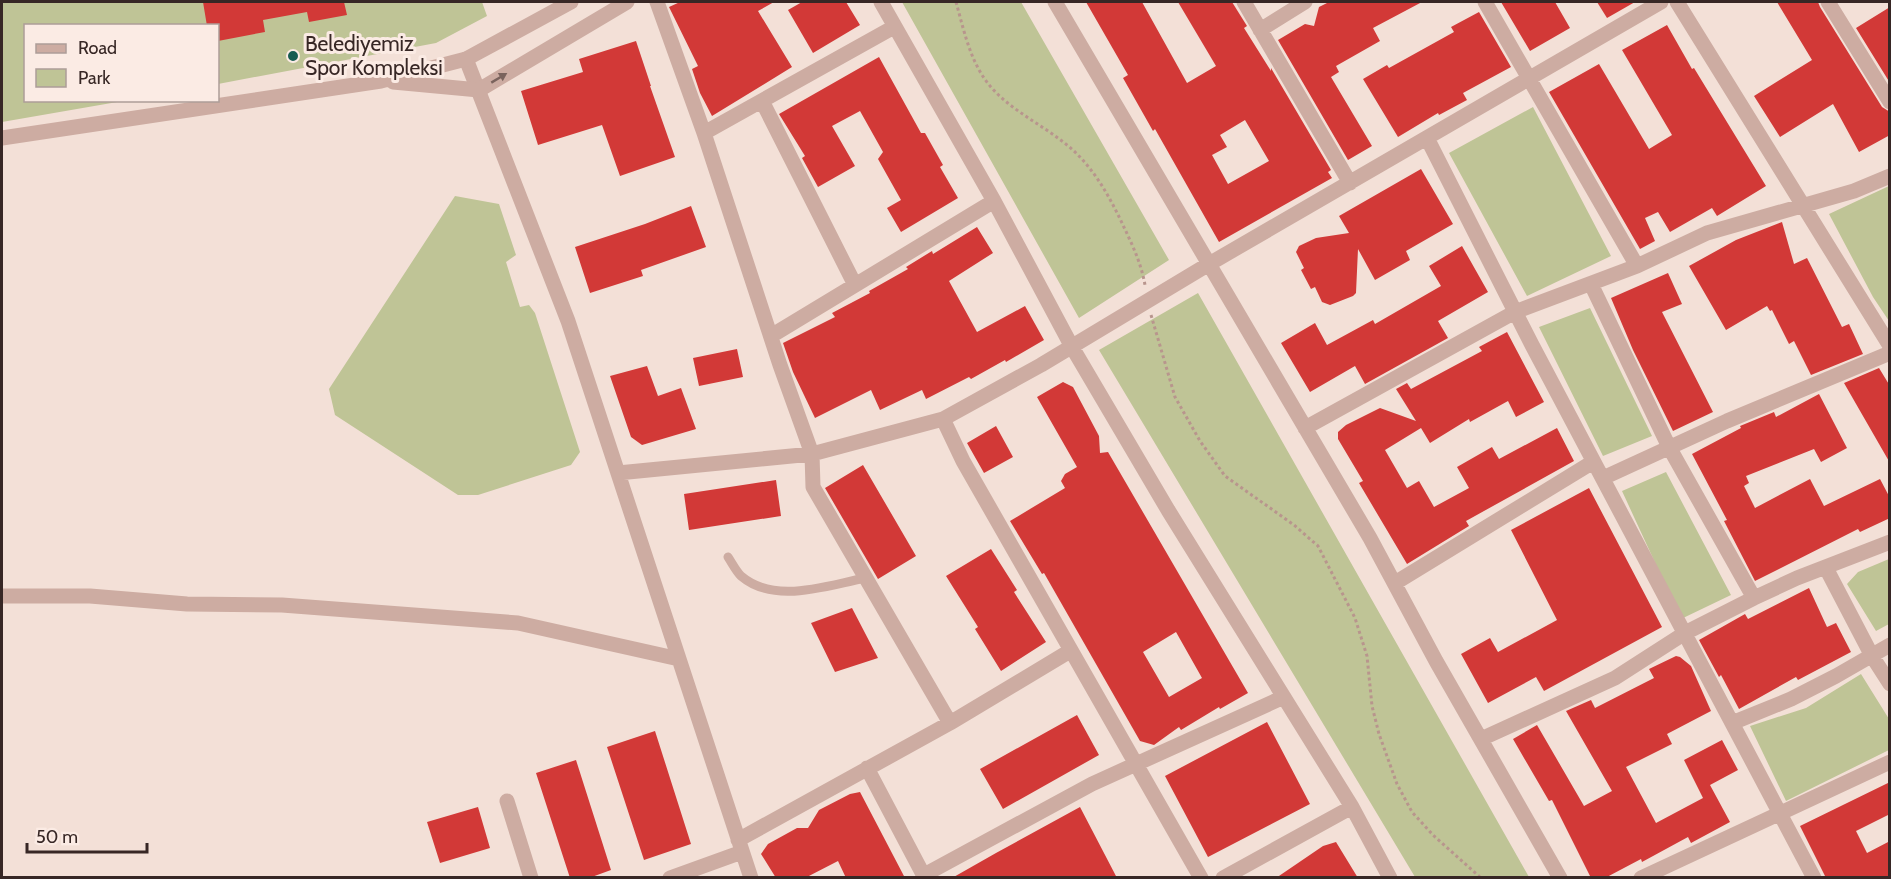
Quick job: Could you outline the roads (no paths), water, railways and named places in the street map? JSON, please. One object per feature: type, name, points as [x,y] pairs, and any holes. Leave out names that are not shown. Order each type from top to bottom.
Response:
[{"type":"street","points":[[2,138],[381,81],[466,59],[572,2]]},
{"type":"street","points":[[381,81],[478,90],[627,2]]},
{"type":"street","points":[[657,2],[704,133],[812,454],[813,487],[950,723]]},
{"type":"street","points":[[881,2],[994,201],[1072,347],[1168,510],[1352,807],[1390,878]]},
{"type":"street","points":[[1055,2],[1395,583],[1436,661],[1560,878]]},
{"type":"street","points":[[1244,2],[1350,183]]},
{"type":"street","points":[[1260,30],[1305,2]]},
{"type":"street","points":[[1485,2],[1637,266]]},
{"type":"street","points":[[618,473],[812,454],[943,419],[1072,347],[1209,264],[1661,2]]},
{"type":"street","points":[[1677,2],[1802,207],[1887,337]]},
{"type":"street","points":[[1828,2],[1890,102]]},
{"type":"street","points":[[704,133],[894,27]]},
{"type":"street","points":[[466,59],[568,321],[751,878]]},
{"type":"street","points":[[762,101],[855,285]]},
{"type":"street","points":[[1427,138],[1593,462],[1814,878]]},
{"type":"street","points":[[1305,428],[1515,312],[1637,266],[1707,233],[1802,207],[1890,177]]},
{"type":"street","points":[[771,336],[994,201]]},
{"type":"street","points":[[1591,284],[1669,447],[1754,598]]},
{"type":"street","points":[[1603,478],[1669,447],[1890,353]]},
{"type":"street","points":[[943,419],[963,461],[1201,878]]},
{"type":"street","points":[[1395,583],[1593,462]]},
{"type":"street","points":[[1481,740],[1615,678],[1685,633],[1754,598],[1797,578],[1890,542]]},
{"type":"street","points":[[1826,568],[1872,656],[1890,684]]},
{"type":"street","points":[[2,596],[90,596],[188,604],[282,604],[518,623],[679,660]]},
{"type":"street","points":[[1732,723],[1791,699],[1890,645]]},
{"type":"street","points":[[670,878],[740,846],[867,768],[950,723],[1070,651]]},
{"type":"street","points":[[867,768],[925,876],[1136,762],[1284,697]]},
{"type":"street","points":[[1641,878],[1778,812],[1890,762]]},
{"type":"street","points":[[507,801],[531,878]]},
{"type":"street","points":[[1223,878],[1352,807]]},
{"type":"lane","points":[[728,557],[740,576],[765,590],[805,590],[866,578]]},
{"type":"place","name":"Belediyemiz Spor Kompleksi","points":[[293,56]]}]
